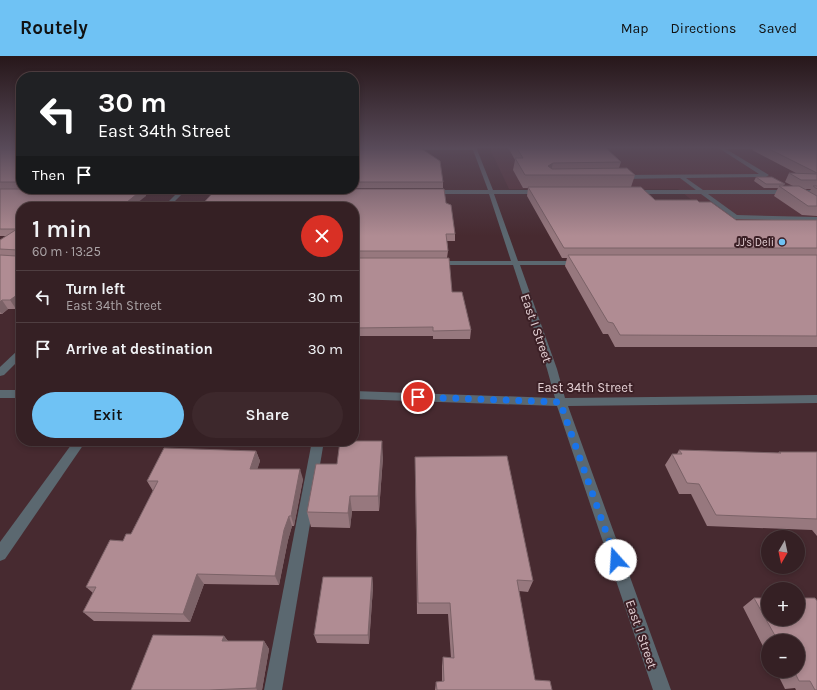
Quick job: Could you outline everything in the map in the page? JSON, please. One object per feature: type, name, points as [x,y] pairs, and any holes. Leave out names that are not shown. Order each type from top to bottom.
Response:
[{"type":"street","name":"East I Street","points":[[485,177],[552,369],[560,402],[662,690]]},
{"type":"street","points":[[616,177],[643,177]]},
{"type":"street","points":[[682,177],[700,192],[735,217],[817,219]]},
{"type":"street","points":[[783,185],[806,199]]},
{"type":"street","points":[[428,192],[546,192]]},
{"type":"street","points":[[631,192],[817,192]]},
{"type":"street","points":[[171,202],[179,194]]},
{"type":"street","points":[[431,263],[586,263]]},
{"type":"street","points":[[0,373],[16,357]]},
{"type":"street","points":[[0,394],[16,394]]},
{"type":"street","name":"East 34th Street","points":[[359,395],[560,402],[817,400]]},
{"type":"street","points":[[0,554],[76,446]]},
{"type":"street","points":[[273,690],[317,446]]},
{"type":"shaded area","points":[[503,177],[817,177],[817,301],[678,189],[509,189]]},
{"type":"building","points":[[0,177],[16,177],[16,182],[0,182]]},
{"type":"building","points":[[359,177],[442,177],[443,182],[359,182]]},
{"type":"building","points":[[756,177],[772,177],[785,184],[766,184]]},
{"type":"building","points":[[795,177],[817,177],[817,180],[801,180]]},
{"type":"building","points":[[779,186],[799,186],[817,196],[817,206],[808,206]]},
{"type":"building","points":[[528,187],[641,187],[655,200],[697,200],[699,202],[711,202],[736,220],[817,220],[817,248],[564,248]]},
{"type":"building","points":[[0,189],[16,189],[16,194],[137,194],[127,202],[16,202],[16,229],[0,229]]},
{"type":"building","points":[[359,189],[444,189],[446,203],[451,205],[455,234],[446,234],[448,251],[359,251],[359,202],[204,202],[212,194],[359,194]]},
{"type":"building","points":[[16,230],[16,250],[0,249],[0,240]]},
{"type":"building","points":[[0,255],[16,256],[16,296],[10,300],[2,300],[0,302]]},
{"type":"building","points":[[568,255],[817,255],[817,336],[620,335],[613,323],[608,322]]},
{"type":"building","points":[[359,258],[449,258],[452,292],[462,292],[471,330],[433,331],[433,327],[359,328]]},
{"type":"building","points":[[359,441],[382,441],[378,496],[350,496],[348,513],[307,512],[316,464],[337,464],[339,446],[359,446]]},
{"type":"building","points":[[164,448],[256,451],[250,469],[300,469],[291,516],[289,516],[284,530],[275,576],[197,574],[183,614],[83,612],[96,587],[86,587],[110,540],[123,541],[126,534],[131,534],[158,481],[147,481]]},
{"type":"building","points":[[679,450],[781,453],[779,452],[817,452],[817,519],[716,515],[699,484],[687,483],[672,454],[682,454]]},
{"type":"building","points":[[507,456],[533,581],[517,580],[535,680],[550,681],[552,690],[437,690],[436,682],[444,681],[443,657],[454,658],[450,603],[418,603],[415,457]]},
{"type":"building","points":[[323,577],[372,577],[368,635],[314,635]]},
{"type":"building","points":[[754,598],[761,598],[761,611]]},
{"type":"building","points":[[805,598],[815,598],[817,601],[817,690],[815,690],[810,681],[799,681],[798,678],[805,678],[805,634],[774,634],[770,626],[805,626]]},
{"type":"building","points":[[153,635],[224,636],[222,641],[264,641],[256,688],[209,690],[131,690]]},
{"type":"place","name":"JJ's Deli","points":[[782,242]]},
{"type":"route","points":[[418,397],[560,402],[616,560]]}]
